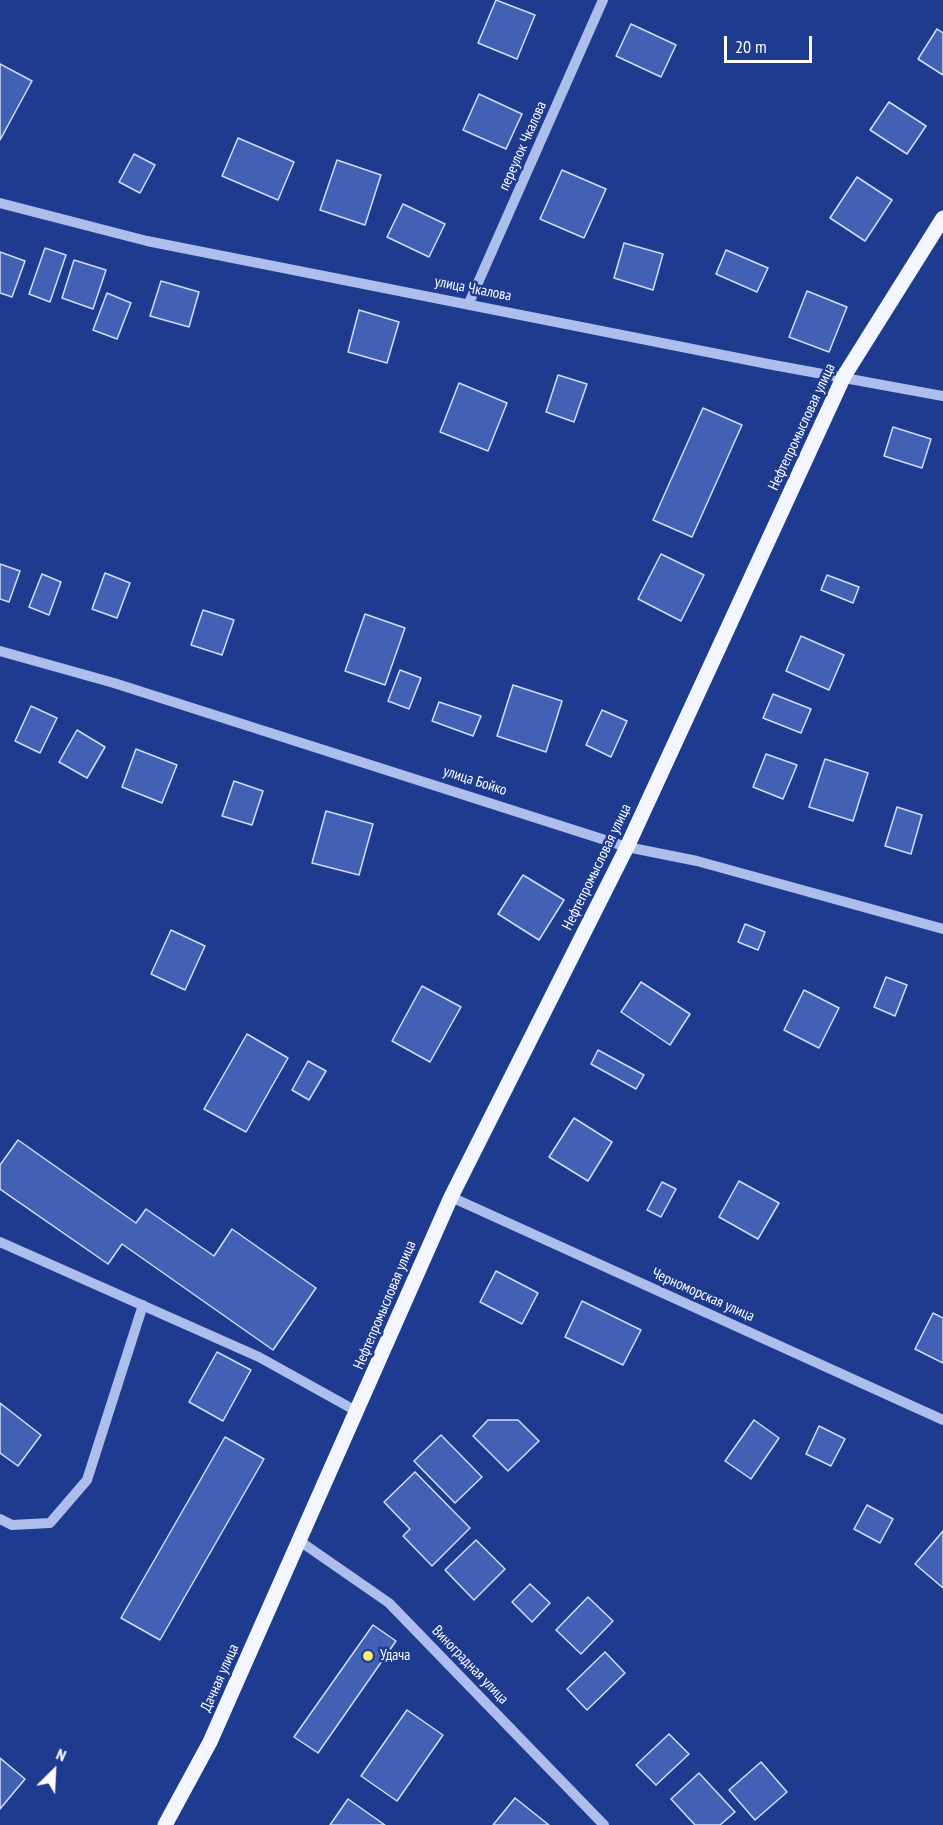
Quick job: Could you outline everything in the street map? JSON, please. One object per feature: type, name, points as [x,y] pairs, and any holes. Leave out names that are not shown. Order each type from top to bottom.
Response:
[{"type":"main road","name":"Нефтепромысловая улица","points":[[301,1542],[451,1197],[627,847],[844,376],[943,218]]},
{"type":"main road","name":"Дачная улица","points":[[165,1825],[210,1742],[301,1542]]},
{"type":"street","name":"переулок Чкалова","points":[[469,303],[603,0]]},
{"type":"street","name":"улица Чкалова","points":[[0,203],[147,241],[768,364],[844,376],[943,396]]},
{"type":"street","name":"улица Бойко","points":[[0,651],[125,687],[627,847],[697,861],[943,929]]},
{"type":"street","name":"Черноморская улица","points":[[451,1197],[943,1420]]},
{"type":"street","points":[[0,1242],[259,1357],[358,1412]]},
{"type":"street","points":[[0,1519],[12,1525],[50,1522],[87,1480],[142,1305]]},
{"type":"street","name":"Виноградная улица","points":[[301,1542],[389,1603],[604,1825]]},
{"type":"building","points":[[496,0],[535,15],[517,59],[478,43]]},
{"type":"building","points":[[631,24],[676,45],[661,77],[616,56]]},
{"type":"building","points":[[937,29],[943,33],[943,75],[918,59]]},
{"type":"building","points":[[0,64],[32,81],[0,140]]},
{"type":"building","points":[[479,94],[522,114],[506,149],[463,130]]},
{"type":"building","points":[[889,102],[926,126],[907,154],[870,130]]},
{"type":"building","points":[[238,138],[294,162],[278,200],[222,176]]},
{"type":"building","points":[[134,154],[155,165],[140,193],[119,182]]},
{"type":"building","points":[[337,160],[381,175],[365,225],[320,210]]},
{"type":"building","points":[[562,170],[606,189],[584,238],[540,219]]},
{"type":"building","points":[[857,177],[892,200],[865,241],[830,218]]},
{"type":"building","points":[[403,204],[445,224],[429,257],[387,237]]},
{"type":"building","points":[[624,243],[663,254],[653,290],[614,278]]},
{"type":"building","points":[[45,248],[66,255],[50,302],[29,294]]},
{"type":"building","points":[[726,250],[768,268],[757,292],[716,274]]},
{"type":"building","points":[[0,252],[25,261],[12,297],[0,293]]},
{"type":"building","points":[[74,260],[106,270],[93,309],[62,298]]},
{"type":"building","points":[[161,281],[199,292],[189,327],[150,316]]},
{"type":"building","points":[[807,291],[847,307],[829,352],[789,337]]},
{"type":"building","points":[[107,293],[131,303],[117,339],[93,330]]},
{"type":"building","points":[[359,310],[399,322],[387,363],[348,352]]},
{"type":"building","points":[[558,375],[587,384],[574,422],[546,412]]},
{"type":"building","points":[[459,383],[507,403],[488,451],[440,432]]},
{"type":"building","points":[[703,408],[742,425],[692,537],[653,520]]},
{"type":"building","points":[[893,427],[931,439],[922,468],[884,456]]},
{"type":"building","points":[[661,554],[704,575],[681,621],[638,599]]},
{"type":"building","points":[[0,564],[20,571],[9,602],[0,599]]},
{"type":"building","points":[[105,573],[130,583],[117,618],[92,609]]},
{"type":"building","points":[[42,574],[61,582],[49,615],[29,607]]},
{"type":"building","points":[[827,575],[859,587],[853,603],[821,590]]},
{"type":"building","points":[[203,610],[234,620],[222,655],[191,645]]},
{"type":"building","points":[[365,614],[405,628],[385,685],[345,671]]},
{"type":"building","points":[[801,636],[844,655],[829,690],[786,671]]},
{"type":"building","points":[[400,670],[421,678],[409,709],[388,701]]},
{"type":"building","points":[[513,685],[562,701],[546,752],[497,736]]},
{"type":"building","points":[[773,694],[811,709],[801,733],[763,718]]},
{"type":"building","points":[[439,702],[481,716],[473,736],[432,721]]},
{"type":"building","points":[[31,706],[57,718],[40,753],[15,741]]},
{"type":"building","points":[[602,710],[627,721],[611,757],[586,745]]},
{"type":"building","points":[[77,730],[105,747],[87,778],[59,762]]},
{"type":"building","points":[[136,749],[177,765],[162,803],[122,787]]},
{"type":"building","points":[[766,754],[797,765],[783,799],[753,787]]},
{"type":"building","points":[[825,759],[868,773],[853,821],[809,807]]},
{"type":"building","points":[[234,781],[263,791],[252,825],[222,816]]},
{"type":"building","points":[[897,807],[922,815],[911,854],[885,846]]},
{"type":"building","points":[[326,811],[373,824],[359,875],[312,863]]},
{"type":"building","points":[[523,875],[564,900],[539,940],[498,914]]},
{"type":"building","points":[[745,924],[765,932],[758,950],[738,942]]},
{"type":"building","points":[[171,930],[205,946],[185,990],[151,974]]},
{"type":"building","points":[[886,977],[907,985],[895,1016],[874,1007]]},
{"type":"building","points":[[641,982],[690,1014],[670,1045],[621,1012]]},
{"type":"building","points":[[422,986],[461,1007],[430,1062],[392,1041]]},
{"type":"building","points":[[804,990],[839,1008],[819,1048],[784,1030]]},
{"type":"building","points":[[247,1034],[288,1058],[246,1132],[204,1109]]},
{"type":"building","points":[[598,1050],[644,1075],[636,1089],[591,1064]]},
{"type":"building","points":[[308,1061],[326,1071],[309,1100],[292,1090]]},
{"type":"building","points":[[574,1118],[612,1142],[588,1181],[549,1157]]},
{"type":"building","points":[[18,1140],[136,1223],[146,1209],[214,1256],[232,1229],[316,1288],[273,1350],[122,1244],[108,1264],[0,1189],[0,1165]]},
{"type":"building","points":[[739,1181],[779,1203],[758,1239],[719,1217]]},
{"type":"building","points":[[662,1182],[676,1189],[661,1217],[647,1210]]},
{"type":"building","points":[[496,1271],[538,1293],[522,1324],[480,1302]]},
{"type":"building","points":[[582,1301],[641,1330],[623,1365],[565,1337]]},
{"type":"building","points":[[933,1313],[943,1318],[943,1363],[915,1349]]},
{"type":"building","points":[[217,1352],[251,1370],[223,1421],[189,1402]]},
{"type":"building","points":[[0,1403],[41,1435],[18,1466],[0,1453]]},
{"type":"building","points":[[488,1420],[518,1420],[539,1441],[508,1471],[473,1436]]},
{"type":"building","points":[[754,1420],[779,1438],[751,1479],[725,1461]]},
{"type":"building","points":[[819,1426],[845,1439],[831,1466],[806,1454]]},
{"type":"building","points":[[441,1435],[482,1477],[455,1503],[414,1461]]},
{"type":"building","points":[[225,1437],[264,1459],[160,1640],[121,1618]]},
{"type":"building","points":[[415,1472],[470,1528],[432,1566],[403,1536],[410,1529],[384,1502]]},
{"type":"building","points":[[867,1505],[893,1519],[880,1543],[854,1529]]},
{"type":"building","points":[[943,1531],[943,1588],[915,1564]]},
{"type":"building","points":[[476,1540],[505,1569],[474,1600],[445,1570]]},
{"type":"building","points":[[530,1584],[550,1603],[532,1622],[512,1602]]},
{"type":"building","points":[[588,1597],[613,1621],[581,1654],[556,1630]]},
{"type":"building","points":[[373,1625],[396,1641],[318,1753],[294,1737]]},
{"type":"building","points":[[605,1652],[625,1673],[587,1710],[567,1689]]},
{"type":"building","points":[[407,1710],[443,1735],[397,1801],[361,1776]]},
{"type":"building","points":[[669,1734],[689,1754],[656,1785],[636,1765]]},
{"type":"building","points":[[0,1758],[25,1779],[0,1809]]},
{"type":"building","points":[[761,1762],[787,1792],[755,1820],[729,1790]]},
{"type":"building","points":[[699,1773],[735,1812],[720,1825],[695,1825],[671,1799]]},
{"type":"building","points":[[515,1798],[549,1825],[493,1825]]},
{"type":"building","points":[[348,1799],[385,1825],[330,1825]]},
{"type":"place","name":"Удача","points":[[368,1656]]}]
